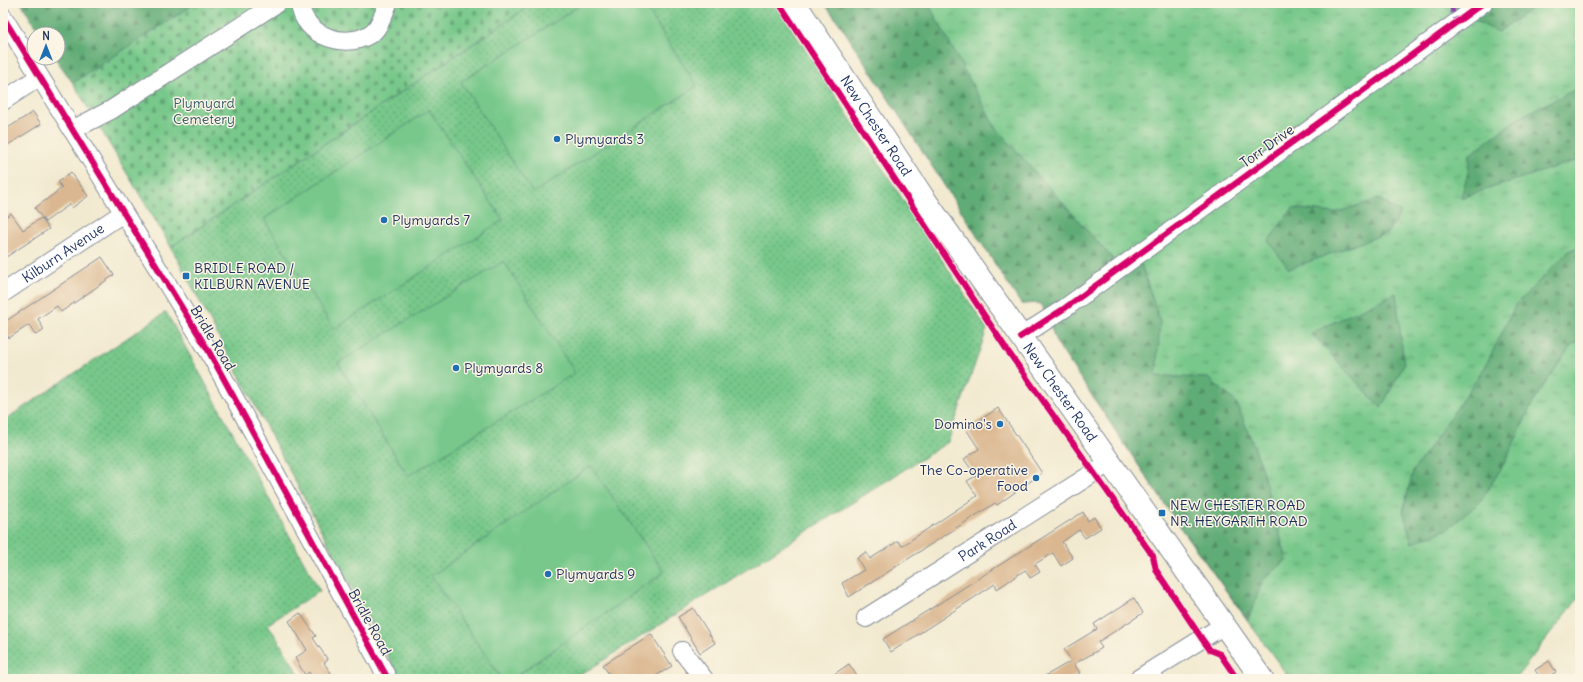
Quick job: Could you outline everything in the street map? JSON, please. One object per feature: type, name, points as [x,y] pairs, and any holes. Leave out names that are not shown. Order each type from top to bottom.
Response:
[{"type":"highway","name":"New Chester Road","points":[[795,3],[923,197],[1262,679]]},
{"type":"street","points":[[72,130],[111,110],[277,3]]},
{"type":"street","points":[[300,3],[304,19],[321,35],[341,41],[364,37],[375,30],[388,3]]},
{"type":"street","name":"Torr Drive","points":[[1020,337],[1065,308],[1482,3]]},
{"type":"street","name":"Bridle Road","points":[[3,17],[208,350],[388,679]]},
{"type":"street","points":[[3,101],[39,77]]},
{"type":"street","name":"Kilburn Avenue","points":[[3,293],[123,213]]},
{"type":"street","name":"Park Road","points":[[866,618],[1109,463]]},
{"type":"street","points":[[1138,679],[1224,625]]},
{"type":"street","points":[[682,651],[704,679]]},
{"type":"green space","points":[[21,3],[196,3],[73,83],[61,66],[66,66],[66,26],[35,26]]},
{"type":"green space","name":"Plymyard Cemetery","points":[[196,3],[534,3],[171,247],[73,83]]},
{"type":"green space","points":[[534,3],[775,3],[987,329],[948,442],[574,679],[400,679],[171,247]]},
{"type":"green space","name":"Plymyards 3","points":[[584,3],[643,3],[697,86],[533,193],[461,82]]},
{"type":"green space","points":[[824,3],[1580,3],[1580,596],[1515,679],[1290,679],[1182,530],[1056,342],[1048,318],[1040,303],[1021,304],[842,27]]},
{"type":"green space","points":[[824,3],[928,3],[995,127],[1120,267],[1138,255],[1160,321],[1156,376],[1208,378],[1236,402],[1258,456],[1287,560],[1263,580],[1248,620],[1182,530],[1056,342],[1048,318],[1040,303],[1021,304],[842,27]]},
{"type":"green space","points":[[1452,3],[1540,3],[1498,32],[1465,16]]},
{"type":"green space","points":[[1580,87],[1580,160],[1461,198],[1469,169],[1469,155],[1518,118]]},
{"type":"green space","name":"Plymyards 7","points":[[429,110],[503,220],[334,329],[264,219]]},
{"type":"green space","points":[[1379,199],[1401,213],[1387,233],[1289,269],[1268,241],[1293,208],[1334,213]]},
{"type":"green space","points":[[1580,247],[1580,340],[1570,347],[1533,402],[1505,462],[1481,501],[1448,529],[1412,543],[1403,511],[1413,471],[1485,367],[1516,304],[1570,250]]},
{"type":"green space","name":"Plymyards 8","points":[[504,261],[575,373],[408,476],[338,363]]},
{"type":"green space","points":[[1396,293],[1404,365],[1381,408],[1311,333]]},
{"type":"green space","points":[[166,312],[320,591],[268,624],[302,679],[3,679],[3,421]]},
{"type":"green space","name":"Plymyards 9","points":[[591,466],[664,572],[512,679],[502,679],[431,576]]},
{"type":"building","points":[[33,112],[41,124],[3,148],[3,131]]},
{"type":"building","points":[[71,172],[88,196],[72,208],[70,204],[45,222],[35,208],[62,188],[58,182]]},
{"type":"building","points":[[11,213],[23,230],[41,218],[49,229],[3,259],[3,219]]},
{"type":"building","points":[[102,257],[114,275],[61,312],[57,306],[38,319],[44,330],[40,333],[35,335],[29,325],[9,338],[3,329],[3,323]]},
{"type":"building","points":[[998,408],[1042,473],[997,505],[995,503],[849,597],[842,583],[864,570],[857,558],[866,552],[870,559],[898,541],[902,546],[977,496],[967,481],[976,476],[964,459],[979,449],[966,429]]},
{"type":"building","points":[[1083,512],[1088,521],[1094,517],[1101,528],[1085,538],[1079,530],[1062,542],[1073,558],[1061,566],[1053,553],[1035,564],[1040,572],[1030,578],[1025,570],[997,589],[995,584],[891,652],[883,639]]},
{"type":"building","points":[[1134,598],[1143,613],[1098,642],[1102,648],[1074,664],[1080,673],[1070,679],[1040,679],[1071,661],[1064,649],[1097,629],[1094,624]]},
{"type":"building","points":[[693,608],[715,643],[700,653],[678,617]]},
{"type":"building","points":[[300,613],[316,636],[313,638],[328,660],[324,663],[335,679],[313,679],[309,672],[305,675],[295,658],[307,650],[289,621]]},
{"type":"building","points":[[651,634],[672,666],[651,679],[612,679],[603,665]]},
{"type":"building","points":[[1549,661],[1556,672],[1545,679],[1541,679],[1535,670]]},
{"type":"building","points":[[849,664],[859,679],[827,679]]},
{"type":"marked path","points":[[1451,3],[1453,13],[1457,21]]},
{"type":"cycle path","points":[[779,3],[1007,350],[1153,556],[1156,570],[1202,639],[1210,650],[1220,654],[1237,679]]},
{"type":"cycle path","points":[[1020,337],[1065,308],[1483,3]]},
{"type":"cycle path","points":[[3,17],[208,350],[388,679]]},
{"type":"place","name":"Plymyards 3","points":[[557,139]]},
{"type":"place","name":"Plymyards 7","points":[[384,220]]},
{"type":"place","name":"BRIDLE ROAD / KILBURN AVENUE","points":[[186,276]]},
{"type":"place","name":"Plymyards 8","points":[[456,368]]},
{"type":"place","name":"Domino's","points":[[1000,424]]},
{"type":"place","name":"The Co-operative Food","points":[[1036,478]]},
{"type":"place","name":"NEW CHESTER ROAD NR. HEYGARTH ROAD","points":[[1162,513]]},
{"type":"place","name":"Plymyards 9","points":[[548,574]]}]
